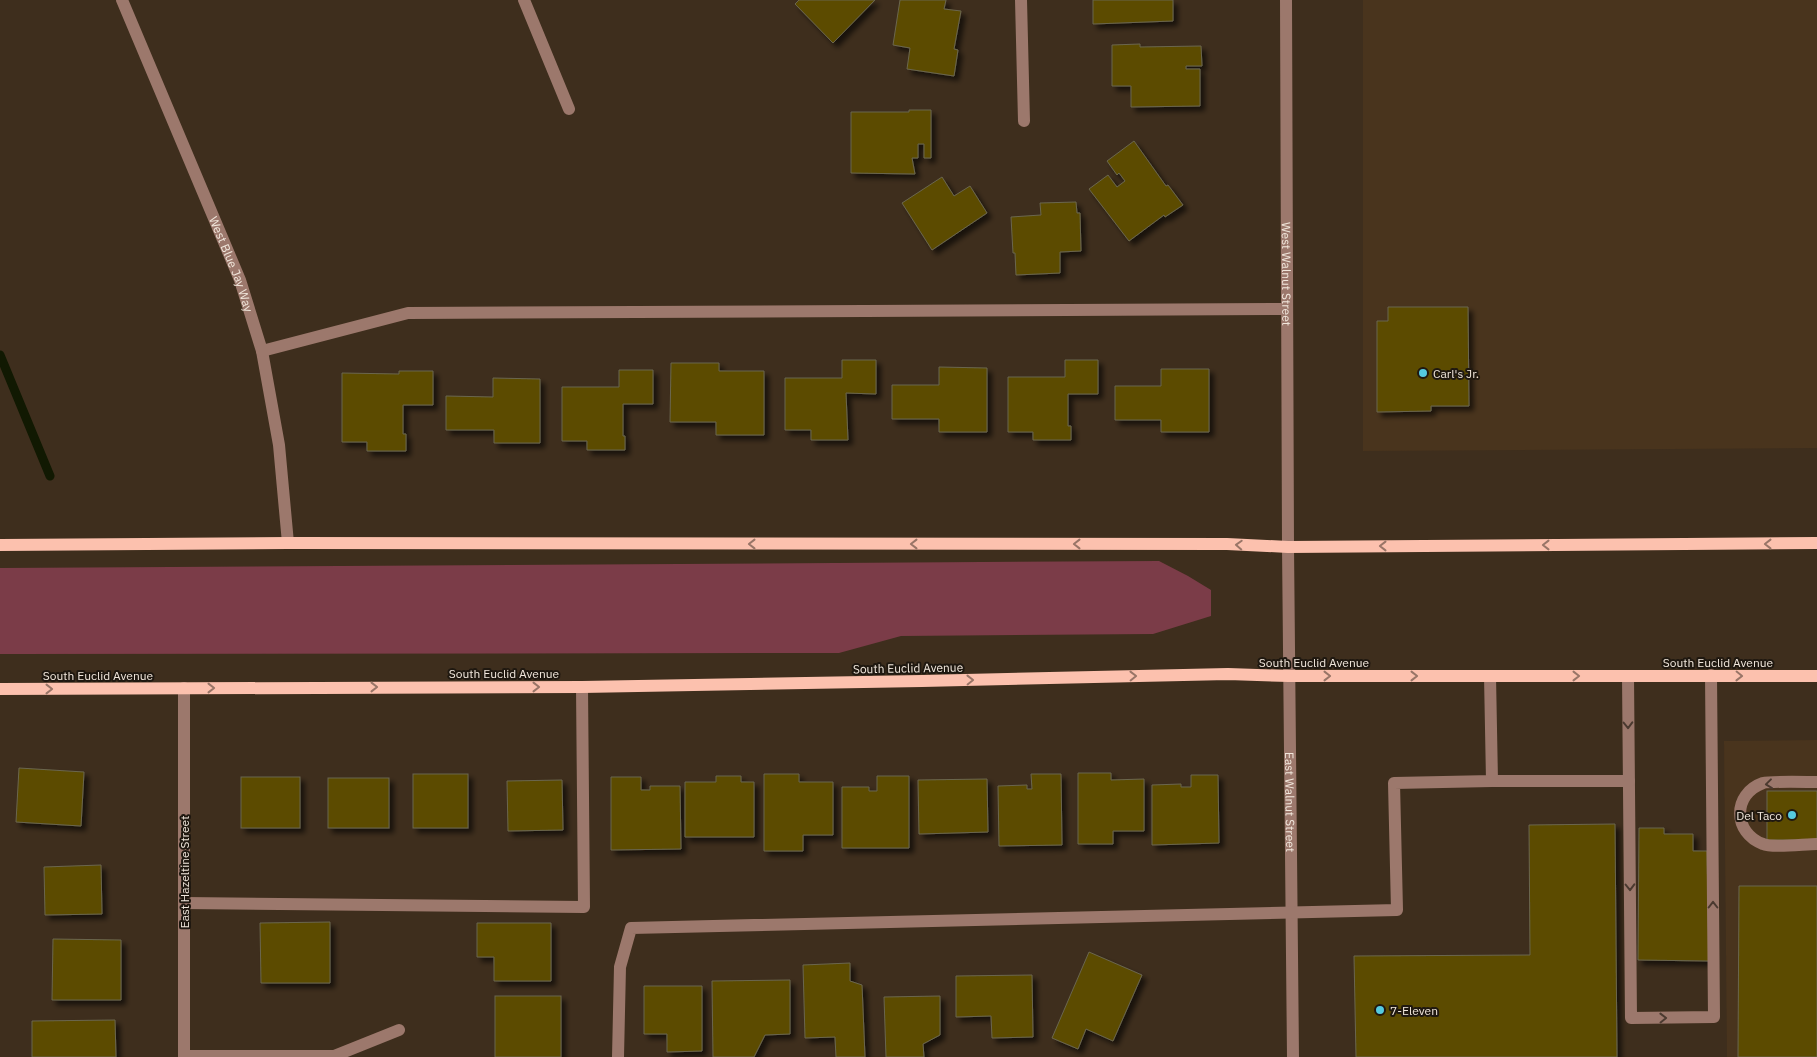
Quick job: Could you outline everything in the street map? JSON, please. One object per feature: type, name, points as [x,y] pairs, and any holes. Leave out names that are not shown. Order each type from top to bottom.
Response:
[{"type":"main road","points":[[0,545],[288,543],[1227,544],[1288,547],[1817,543]]},
{"type":"main road","name":"South Euclid Avenue","points":[[0,689],[582,687],[1228,674],[1289,676],[1817,676]]},
{"type":"street","name":"West Blue Jay Way","points":[[122,0],[240,280],[262,351],[279,445],[288,543]]},
{"type":"street","points":[[524,0],[568,109]]},
{"type":"street","points":[[1021,0],[1024,120]]},
{"type":"street","name":"West Walnut Street","points":[[1286,0],[1288,547]]},
{"type":"street","points":[[262,351],[408,313],[1287,309]]},
{"type":"street","name":"East Walnut Street","points":[[1288,547],[1293,1057]]},
{"type":"street","points":[[1490,676],[1492,781]]},
{"type":"street","points":[[1628,676],[1631,1018],[1714,1017],[1711,676]]},
{"type":"street","points":[[184,903],[584,907],[582,687]]},
{"type":"street","name":"East Hazeltine Street","points":[[184,688],[184,1057]]},
{"type":"street","points":[[618,1057],[620,967],[630,928],[1397,910],[1394,783],[1629,781]]},
{"type":"street","points":[[1817,782],[1763,783],[1747,794],[1740,809],[1741,825],[1751,838],[1764,845],[1817,844]]},
{"type":"street","points":[[184,1057],[334,1056],[399,1030]]},
{"type":"shaded area","points":[[1363,0],[1817,0],[1817,448],[1363,451]]},
{"type":"shaded area","points":[[1159,561],[1211,590],[1211,616],[1153,634],[901,636],[839,653],[0,654],[0,568]]},
{"type":"shaded area","points":[[1817,740],[1817,1057],[1727,1057],[1724,741]]},
{"type":"building","points":[[799,0],[875,0],[833,43],[795,4]]},
{"type":"building","points":[[900,0],[946,0],[944,9],[961,11],[954,49],[958,50],[954,76],[907,69],[910,48],[893,45]]},
{"type":"building","points":[[1093,0],[1173,0],[1173,21],[1093,24]]},
{"type":"building","points":[[1140,44],[1140,47],[1201,46],[1202,66],[1186,66],[1186,69],[1200,69],[1200,106],[1131,107],[1131,86],[1112,86],[1112,45]]},
{"type":"building","points":[[909,110],[931,110],[931,158],[924,158],[924,144],[918,144],[918,158],[912,158],[915,174],[851,173],[851,112],[909,112]]},
{"type":"building","points":[[1134,141],[1166,186],[1168,185],[1183,205],[1165,217],[1164,215],[1129,241],[1089,189],[1108,175],[1117,187],[1125,181],[1119,173],[1117,175],[1107,161]]},
{"type":"building","points":[[942,177],[954,196],[970,186],[987,213],[932,250],[902,203]]},
{"type":"building","points":[[1076,202],[1077,213],[1080,213],[1081,251],[1060,252],[1060,273],[1016,275],[1011,217],[1041,215],[1040,203]]},
{"type":"building","name":"Carl's Jr.","points":[[1388,307],[1468,307],[1469,406],[1431,406],[1431,411],[1377,412],[1377,321],[1388,321]]},
{"type":"building","points":[[842,360],[876,360],[876,394],[846,393],[848,440],[811,440],[811,430],[785,430],[785,378],[842,378]]},
{"type":"building","points":[[1065,360],[1098,360],[1098,394],[1068,394],[1068,426],[1071,426],[1071,440],[1033,440],[1033,432],[1008,432],[1008,377],[1065,377]]},
{"type":"building","points":[[671,363],[719,363],[719,371],[764,371],[764,435],[716,435],[716,422],[670,422]]},
{"type":"building","points":[[939,367],[987,368],[987,432],[939,432],[939,419],[892,419],[892,385],[939,385]]},
{"type":"building","points":[[1161,369],[1209,369],[1209,432],[1161,432],[1161,420],[1115,420],[1115,386],[1161,386]]},
{"type":"building","points":[[619,370],[653,370],[653,404],[623,404],[625,450],[587,450],[587,441],[562,441],[562,387],[619,387]]},
{"type":"building","points":[[399,371],[433,371],[433,405],[403,405],[403,434],[406,434],[406,451],[367,451],[367,442],[342,442],[342,373],[399,374]]},
{"type":"building","points":[[493,378],[540,379],[540,443],[494,443],[494,430],[446,430],[446,396],[493,397]]},
{"type":"building","points":[[19,768],[84,772],[81,826],[16,822]]},
{"type":"building","points":[[1078,773],[1111,773],[1111,780],[1144,779],[1144,831],[1113,831],[1113,844],[1078,844]]},
{"type":"building","points":[[413,774],[468,774],[468,828],[413,828]]},
{"type":"building","points":[[764,774],[799,774],[799,782],[833,782],[833,835],[803,835],[803,851],[764,851]]},
{"type":"building","points":[[1031,774],[1061,774],[1062,845],[999,846],[998,786],[1027,785],[1027,789],[1032,789]]},
{"type":"building","points":[[1191,775],[1218,775],[1219,843],[1152,845],[1152,785],[1181,784],[1181,787],[1191,787]]},
{"type":"building","points":[[716,776],[741,776],[741,782],[754,782],[754,837],[685,837],[685,782],[716,782]]},
{"type":"building","points":[[877,776],[909,776],[909,848],[842,848],[842,787],[869,787],[869,791],[877,791]]},
{"type":"building","points":[[241,777],[300,777],[300,828],[241,828]]},
{"type":"building","points":[[611,777],[641,777],[641,790],[650,790],[650,786],[680,786],[681,849],[611,850]]},
{"type":"building","points":[[328,778],[389,778],[389,828],[328,828]]},
{"type":"building","points":[[987,779],[988,832],[919,834],[918,780]]},
{"type":"building","points":[[562,780],[563,830],[508,831],[507,781]]},
{"type":"building","name":"Del Taco","points":[[1767,791],[1817,791],[1817,840],[1767,840]]},
{"type":"building","points":[[1615,824],[1617,1057],[1356,1057],[1354,956],[1530,955],[1529,825]]},
{"type":"building","points":[[1639,828],[1664,828],[1664,834],[1693,834],[1693,851],[1707,851],[1709,961],[1638,960]]},
{"type":"building","points":[[101,865],[102,914],[45,915],[44,867]]},
{"type":"building","points":[[1739,886],[1817,886],[1817,1057],[1738,1057]]},
{"type":"building","points":[[330,922],[330,983],[261,983],[260,923]]},
{"type":"building","points":[[477,923],[551,923],[551,981],[494,981],[494,957],[477,957]]},
{"type":"building","points":[[53,939],[121,940],[121,1000],[52,1000]]},
{"type":"building","points":[[1089,952],[1142,975],[1113,1041],[1086,1029],[1078,1049],[1052,1038]]},
{"type":"building","points":[[850,963],[850,981],[862,985],[865,1057],[836,1057],[835,1037],[805,1038],[803,965]]},
{"type":"building","points":[[1032,975],[1033,1037],[992,1038],[991,1016],[956,1017],[956,976]]},
{"type":"building","points":[[790,980],[790,1034],[765,1035],[754,1057],[713,1057],[712,981]]},
{"type":"building","points":[[644,986],[702,986],[702,1051],[667,1052],[667,1034],[644,1034]]},
{"type":"building","points":[[495,996],[561,996],[561,1057],[495,1057]]},
{"type":"building","points":[[940,996],[940,1035],[923,1044],[924,1057],[886,1057],[884,997]]},
{"type":"building","points":[[115,1020],[116,1057],[32,1057],[32,1021]]},
{"type":"waterway","points":[[0,355],[50,476]]},
{"type":"place","name":"Carl's Jr.","points":[[1423,373]]},
{"type":"place","name":"Del Taco","points":[[1792,815]]},
{"type":"place","name":"7-Eleven","points":[[1380,1010]]}]
